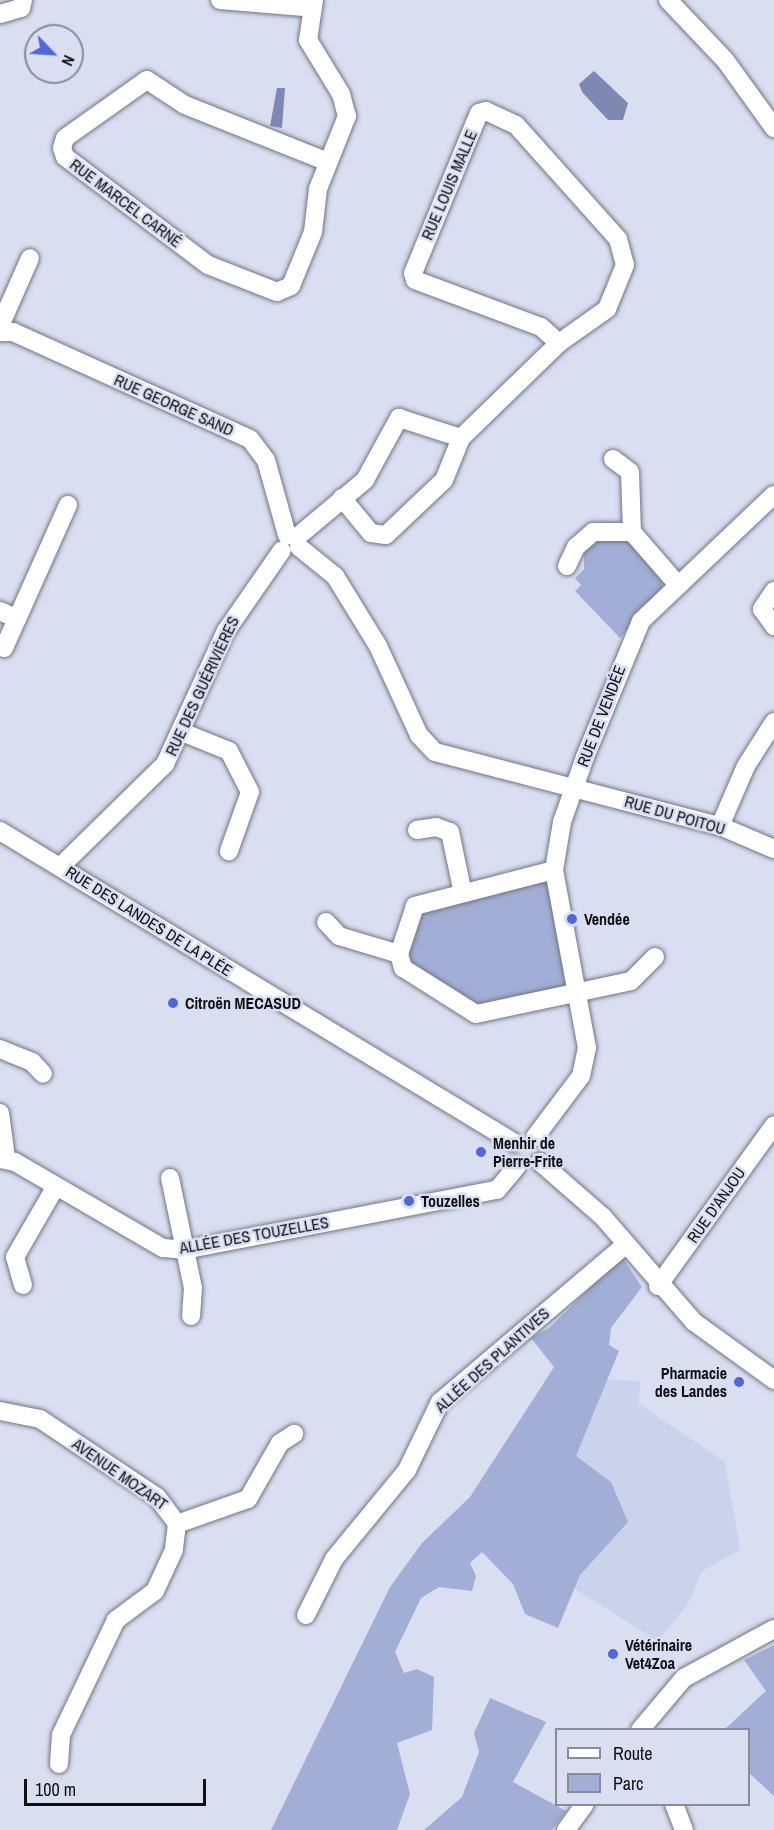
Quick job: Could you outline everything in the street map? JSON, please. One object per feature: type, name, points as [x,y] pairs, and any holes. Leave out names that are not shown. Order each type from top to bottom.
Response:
[{"type":"street","points":[[0,14],[21,8],[23,0]]},
{"type":"street","points":[[220,0],[308,2]]},
{"type":"street","points":[[668,0],[725,60],[774,129]]},
{"type":"street","name":"RUE MARCEL CARNÉ","points":[[308,2],[297,39],[331,96],[334,142],[328,162],[318,189],[313,232],[291,286],[277,292],[208,265],[65,157],[62,148],[65,138],[147,80],[185,105],[328,162]]},
{"type":"street","name":"RUE LOUIS MALLE","points":[[461,438],[559,343],[608,309],[625,253],[516,125],[486,111],[479,113],[412,273],[415,280],[541,327],[559,343]]},
{"type":"street","points":[[0,326],[30,258]]},
{"type":"street","name":"RUE GEORGE SAND","points":[[0,332],[13,332],[250,439],[266,460],[291,542]]},
{"type":"street","points":[[342,498],[371,533],[386,535],[444,480],[461,438],[399,418],[377,465],[291,542],[335,576],[378,646],[418,735],[435,752],[574,788]]},
{"type":"street","points":[[613,459],[630,472],[632,532],[678,585]]},
{"type":"street","name":"RUE DE VENDÉE","points":[[536,1137],[581,1076],[587,1048],[580,992],[554,870],[574,788],[626,648],[641,621],[774,495]]},
{"type":"street","points":[[4,648],[68,505]]},
{"type":"street","points":[[567,566],[576,547],[594,532],[632,532]]},
{"type":"street","name":"RUE DES GUÉRIVIÈRES","points":[[61,866],[148,784],[182,732],[226,631],[291,542]]},
{"type":"street","points":[[774,591],[762,609],[774,626]]},
{"type":"street","points":[[0,611],[17,619]]},
{"type":"street","points":[[720,826],[746,766],[774,722]]},
{"type":"street","points":[[182,732],[229,751],[250,792],[230,851]]},
{"type":"street","name":"RUE DU POITOU","points":[[574,788],[720,826],[774,849]]},
{"type":"street","points":[[417,830],[436,826],[450,832],[462,889]]},
{"type":"street","name":"RUE DES LANDES DE LA PLÉE","points":[[0,831],[61,866],[367,1058],[513,1142]]},
{"type":"street","points":[[399,954],[415,906],[462,889],[554,870]]},
{"type":"street","points":[[326,922],[339,936],[399,954],[414,976],[476,1014],[631,981],[655,957]]},
{"type":"street","points":[[0,1049],[32,1062],[43,1074]]},
{"type":"street","points":[[0,1113],[3,1158]]},
{"type":"street","name":"RUE D'ANJOU","points":[[658,1286],[774,1125]]},
{"type":"street","points":[[526,1135],[536,1137],[544,1152],[540,1162],[527,1169],[517,1166],[510,1158],[513,1142],[526,1135]]},
{"type":"street","name":"ALLÉE DES TOUZELLES","points":[[3,1158],[163,1248],[184,1250],[497,1190],[517,1166]]},
{"type":"street","points":[[540,1162],[626,1244],[658,1286],[694,1322],[774,1380]]},
{"type":"street","points":[[170,1178],[193,1288],[191,1316]]},
{"type":"street","points":[[23,1285],[15,1257],[56,1186]]},
{"type":"street","name":"ALLÉE DES PLANTIVES","points":[[306,1615],[334,1559],[407,1470],[440,1402],[626,1244]]},
{"type":"street","name":"AVENUE MOZART","points":[[0,1411],[40,1419],[157,1497],[177,1524],[174,1550],[155,1591],[125,1611],[111,1631],[61,1735],[60,1764]]},
{"type":"street","points":[[177,1524],[248,1499],[280,1443],[294,1434]]},
{"type":"street","points":[[642,1728],[684,1678],[774,1629]]},
{"type":"street","points":[[566,1830],[584,1806]]},
{"type":"street","points":[[675,1806],[684,1830]]},
{"type":"shaded area","points":[[594,71],[628,103],[623,120],[608,120],[582,92],[579,84]]},
{"type":"shaded area","points":[[277,88],[285,88],[282,128],[270,126]]},
{"type":"shaded area","points":[[605,1379],[640,1381],[639,1404],[725,1462],[740,1550],[702,1571],[688,1604],[658,1641],[570,1586],[575,1456]]},
{"type":"green space","points":[[595,539],[627,539],[662,573],[662,589],[620,638],[575,591],[581,585],[575,578],[584,569],[584,549]]},
{"type":"green space","points":[[548,879],[568,980],[563,987],[475,1006],[408,965],[405,952],[417,907]]},
{"type":"green space","points":[[622,1257],[642,1287],[611,1328],[609,1345],[619,1351],[576,1456],[611,1482],[628,1522],[580,1575],[558,1628],[525,1614],[513,1584],[482,1552],[470,1563],[476,1576],[472,1591],[439,1587],[421,1598],[395,1652],[404,1673],[417,1669],[434,1677],[432,1730],[397,1743],[410,1794],[397,1830],[271,1830],[390,1587],[422,1543],[470,1497],[554,1367],[531,1338],[549,1328]]},
{"type":"green space","points":[[774,1645],[774,1796],[750,1774],[750,1728],[726,1728],[766,1691],[744,1660]]},
{"type":"green space","points":[[490,1698],[546,1722],[513,1782],[566,1811],[552,1830],[424,1830],[462,1797],[479,1752],[474,1733]]},
{"type":"place","name":"Vendée","points":[[572,919]]},
{"type":"place","name":"Citroën MECASUD","points":[[173,1003]]},
{"type":"place","name":"Menhir de Pierre-Frite","points":[[481,1152]]},
{"type":"place","name":"Touzelles","points":[[409,1201]]},
{"type":"place","name":"Pharmacie des Landes","points":[[739,1382]]},
{"type":"place","name":"Vétérinaire Vet4Zoa","points":[[613,1654]]}]
